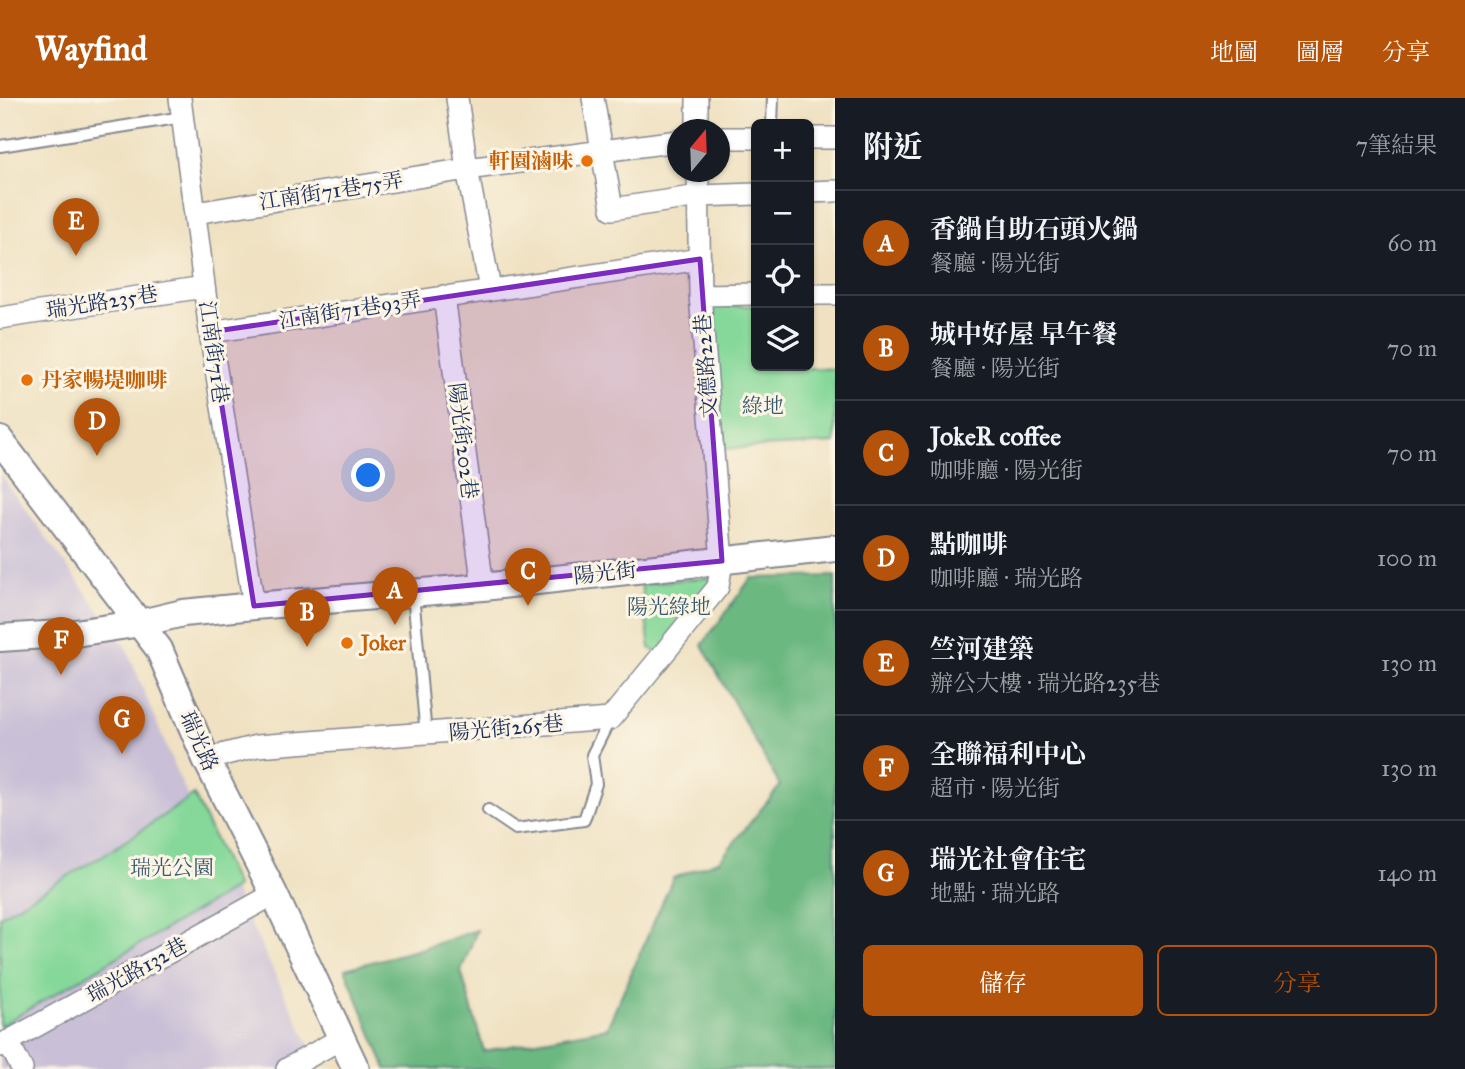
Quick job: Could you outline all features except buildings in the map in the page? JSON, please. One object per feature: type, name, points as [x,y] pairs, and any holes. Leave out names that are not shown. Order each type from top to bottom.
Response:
[{"type":"street","points":[[457,98],[467,169],[490,289]]},
{"type":"street","points":[[593,98],[612,209],[699,196],[751,194]]},
{"type":"street","points":[[697,98],[697,119]]},
{"type":"street","name":"江南街71巷","points":[[182,107],[210,332],[254,606]]},
{"type":"street","points":[[730,138],[751,138]]},
{"type":"street","points":[[814,138],[835,138]]},
{"type":"street","name":"江南街71巷75弄","points":[[195,213],[467,169],[667,142]]},
{"type":"street","name":"文德路22巷","points":[[698,182],[700,295],[722,561]]},
{"type":"street","points":[[814,192],[835,191]]},
{"type":"street","name":"江南街71巷93弄","points":[[210,332],[700,259]]},
{"type":"street","name":"瑞光路235巷","points":[[0,318],[204,287]]},
{"type":"street","points":[[814,294],[835,294]]},
{"type":"street","points":[[700,295],[751,295]]},
{"type":"street","name":"陽光街202巷","points":[[444,296],[483,587]]},
{"type":"street","name":"瑞光路","points":[[0,440],[159,649],[206,759],[274,894],[356,1069]]},
{"type":"street","name":"陽光街","points":[[0,638],[75,633],[183,614],[254,606],[483,587],[835,548]]},
{"type":"street","points":[[610,719],[718,587],[722,561]]},
{"type":"street","name":"陽光街265巷","points":[[206,759],[257,746],[610,719]]},
{"type":"street","name":"瑞光路132巷","points":[[4,1043],[274,894]]},
{"type":"street","points":[[287,1069],[342,1038]]},
{"type":"street","points":[[4,1043],[22,1069]]},
{"type":"lane","points":[[772,119],[773,98]]},
{"type":"lane","points":[[0,146],[182,107]]},
{"type":"lane","points":[[413,591],[426,735]]},
{"type":"lane","points":[[488,810],[516,829],[584,820],[596,784],[592,755],[610,719]]},
{"type":"highlighted area","points":[[700,259],[722,561],[254,606],[210,332]]},
{"type":"shaded area","points":[[0,474],[127,649],[177,773],[321,1069],[0,1069]]},
{"type":"green space","name":"綠地","points":[[713,306],[751,306],[751,371],[835,369],[835,443],[724,449]]},
{"type":"green space","points":[[835,576],[835,1069],[386,1069],[345,969],[477,930],[461,971],[484,1051],[607,1028],[673,878],[720,860],[780,786],[702,645],[751,578]]},
{"type":"green space","name":"陽光綠地","points":[[715,577],[661,657],[650,648],[641,584]]},
{"type":"green space","name":"瑞光公園","points":[[194,795],[237,887],[0,1026],[0,916],[112,850]]},
{"type":"place","name":"軒園滷味","points":[[587,161]]},
{"type":"place","name":"竺河建築","points":[[76,256]]},
{"type":"place","name":"丹家暢堤咖啡","points":[[27,380]]},
{"type":"place","name":"點咖啡","points":[[97,456]]},
{"type":"place","name":"JokeR coffee","points":[[528,606]]},
{"type":"place","name":"香鍋自助石頭火鍋","points":[[395,625]]},
{"type":"place","name":"Joker","points":[[347,643]]},
{"type":"place","name":"城中好屋 早午餐","points":[[307,647]]},
{"type":"place","name":"全聯福利中心","points":[[61,675]]},
{"type":"place","name":"瑞光社會住宅","points":[[122,754]]}]
